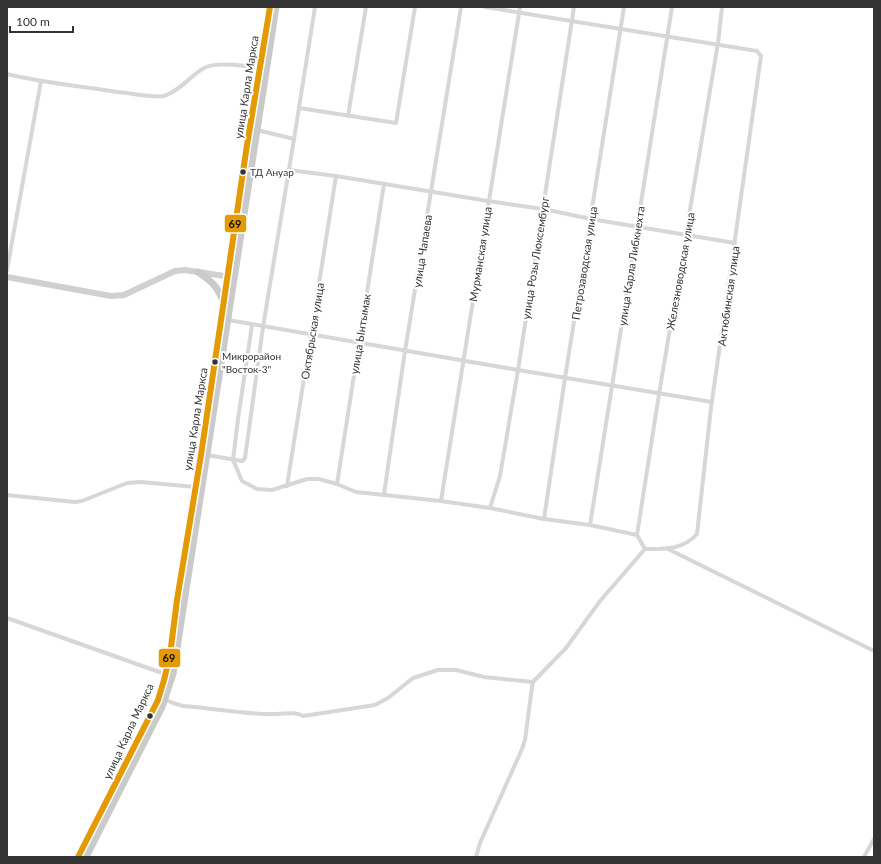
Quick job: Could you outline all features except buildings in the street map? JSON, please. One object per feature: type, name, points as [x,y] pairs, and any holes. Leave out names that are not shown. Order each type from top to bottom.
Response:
[{"type":"main road","name":"улица Карла Маркса","points":[[100,822],[134,764],[173,674],[223,303],[231,277],[257,130],[270,7]]},
{"type":"main road","name":"улица Карла Маркса","points":[[162,698],[199,487],[207,455],[228,320],[231,277],[263,67],[276,7]]},
{"type":"main road","points":[[198,272],[213,282],[223,303]]},
{"type":"main road","points":[[88,855],[100,822]]},
{"type":"main road","points":[[78,857],[100,822]]},
{"type":"street","points":[[207,455],[242,461],[245,458],[263,327],[315,7]]},
{"type":"street","points":[[348,116],[366,7]]},
{"type":"street","points":[[299,108],[396,123],[415,7]]},
{"type":"street","name":"улица Чапаева","points":[[384,494],[405,351],[461,7]]},
{"type":"street","points":[[485,7],[572,22],[718,43]]},
{"type":"street","name":"Мурманская улица","points":[[441,501],[520,7]]},
{"type":"street","name":"улица Розы Люксембург","points":[[490,508],[500,476],[518,370],[574,7]]},
{"type":"street","name":"Петрозаводская улица","points":[[544,519],[624,7]]},
{"type":"street","name":"улица Карла Либкнехта","points":[[590,525],[672,7]]},
{"type":"street","name":"Железноводская улица","points":[[637,535],[718,43],[722,7]]},
{"type":"street","name":"Актюбинская улица","points":[[668,549],[689,543],[696,534],[712,402],[762,56],[757,51],[718,43]]},
{"type":"street","points":[[7,74],[41,81],[142,95],[164,96],[174,91],[204,68],[232,65],[263,67]]},
{"type":"street","points":[[7,270],[41,81]]},
{"type":"street","points":[[257,130],[294,139]]},
{"type":"street","points":[[289,170],[336,176],[543,209],[590,219],[735,243]]},
{"type":"street","name":"Октябрьская улица","points":[[287,486],[336,176]]},
{"type":"street","name":"улица Ынтымак","points":[[337,484],[384,184]]},
{"type":"street","points":[[7,277],[111,296],[124,295],[175,271],[185,270],[231,277]]},
{"type":"street","points":[[228,320],[712,402]]},
{"type":"street","points":[[252,325],[233,460],[242,481],[256,489],[272,490],[307,480],[319,479],[337,484],[356,492],[384,494],[490,508],[544,519],[590,525],[637,535],[645,549]]},
{"type":"street","points":[[7,495],[75,502],[82,501],[128,483],[141,482],[199,487]]},
{"type":"street","points":[[476,857],[480,843],[525,740],[532,687],[534,682],[566,648],[600,601],[645,549],[668,549],[874,651]]},
{"type":"street","points":[[7,618],[165,674]]},
{"type":"street","points":[[162,698],[173,704],[183,706],[257,714],[298,713],[303,716],[375,704],[388,698],[413,678],[438,670],[456,670],[484,677],[534,682]]},
{"type":"street","points":[[864,857],[874,839]]},
{"type":"transit line","name":"69","points":[[78,857],[158,700],[170,655],[177,600],[201,455],[247,145],[270,7]]},
{"type":"place","name":"ТД Ануар","points":[[243,172]]},
{"type":"place","name":"Микрорайон \"Восток-3\"","points":[[215,362]]}]
